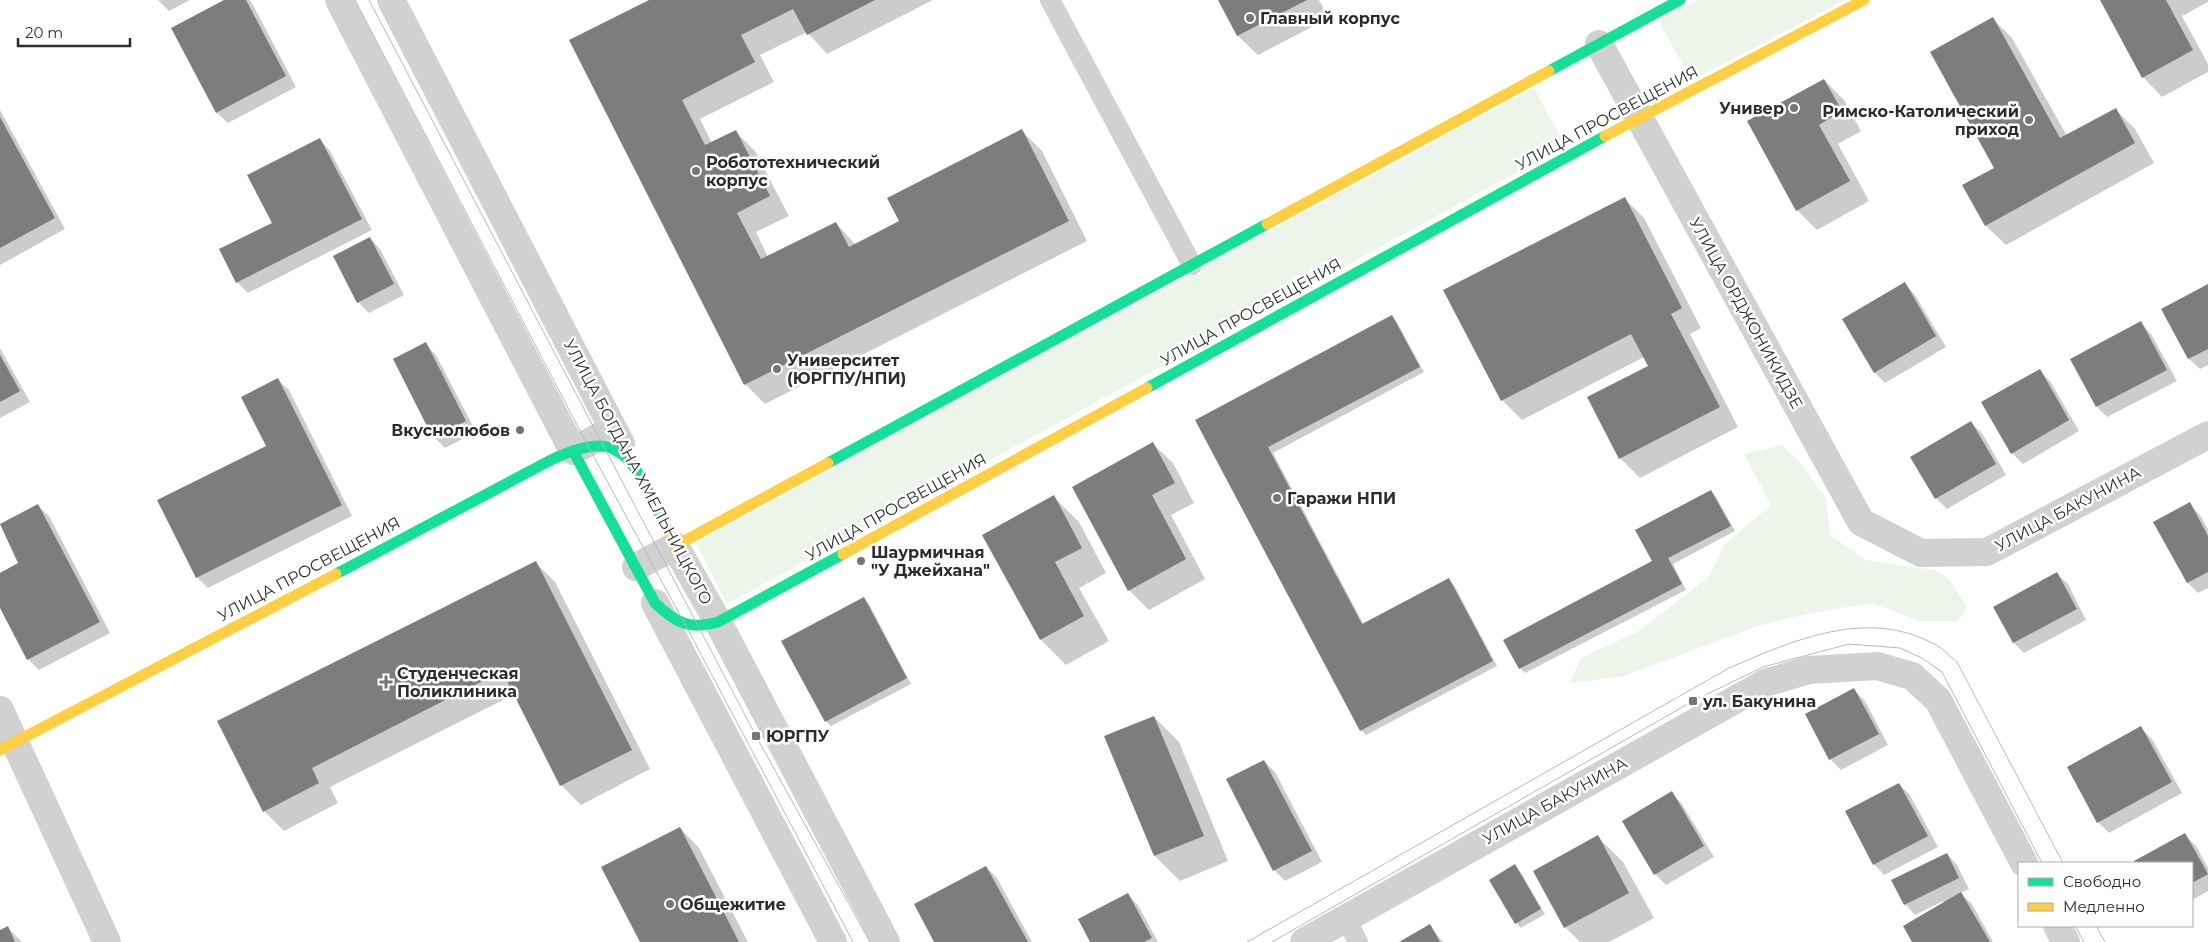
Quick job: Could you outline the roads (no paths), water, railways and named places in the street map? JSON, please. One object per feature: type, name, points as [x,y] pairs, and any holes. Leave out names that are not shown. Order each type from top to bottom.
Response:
[{"type":"street","points":[[339,0],[573,451],[656,603],[833,942]]},
{"type":"street","name":"УЛИЦА БОГДАНА ХМЕЛЬНИЦКОГО","points":[[391,0],[613,429],[718,622],[886,942]]},
{"type":"street","points":[[636,567],[1680,0]]},
{"type":"street","name":"УЛИЦА ПРОСВЕЩЕНИЯ","points":[[656,603],[674,621],[686,626],[701,627],[718,622],[1639,118],[1864,0]]},
{"type":"street","name":"УЛИЦА ОРДЖОНИКИДЗЕ","points":[[1599,44],[1861,522],[1920,553]]},
{"type":"street","points":[[573,451],[613,429]]},
{"type":"street","name":"УЛИЦА БАКУНИНА","points":[[1920,553],[1987,552],[2208,435]]},
{"type":"street","name":"УЛИЦА ПРОСВЕЩЕНИЯ","points":[[8,746],[427,525],[573,451],[588,446],[610,447],[619,450],[633,467]]},
{"type":"street","name":"УЛИЦА БАКУНИНА","points":[[1304,942],[1352,930],[1765,683],[1809,670],[1877,666],[1912,676],[1938,700],[2023,862]]},
{"type":"street","points":[[0,710],[8,746],[107,942]]},
{"type":"street","points":[[2058,927],[2066,942]]},
{"type":"lane","points":[[1050,0],[1192,265]]},
{"type":"tram line","points":[[355,0],[588,446],[686,626],[853,942]]},
{"type":"tram line","points":[[369,0],[756,736],[870,942]]},
{"type":"tram line","points":[[1247,942],[1729,668],[1805,638],[1858,628],[1884,629],[1910,634],[1939,647],[1957,662],[2062,862]]},
{"type":"tram line","points":[[1272,942],[1693,701],[1763,667],[1849,644],[1900,648],[1922,658],[1942,672],[2041,862]]},
{"type":"tram line","points":[[2076,927],[2084,942]]},
{"type":"tram line","points":[[2097,927],[2105,942]]},
{"type":"place","name":"Главный корпус","points":[[1250,18]]},
{"type":"place","name":"Универ","points":[[1794,108]]},
{"type":"place","name":"Римско-Католический приход","points":[[2029,120]]},
{"type":"place","name":"Робототехнический корпус","points":[[696,171]]},
{"type":"place","name":"Университет (ЮРГПУ/НПИ)","points":[[777,369]]},
{"type":"place","name":"Вкуснолюбов","points":[[520,430]]},
{"type":"place","name":"Гаражи НПИ","points":[[1277,498]]},
{"type":"place","name":"Шаурмичная \"У Джейхана\"","points":[[861,561]]},
{"type":"place","name":"Студенческая Поликлиника","points":[[386,682]]},
{"type":"place","name":"ул. Бакунина","points":[[1693,701]]},
{"type":"place","name":"ЮРГПУ","points":[[756,736]]},
{"type":"place","name":"Общежитие","points":[[670,904]]}]
